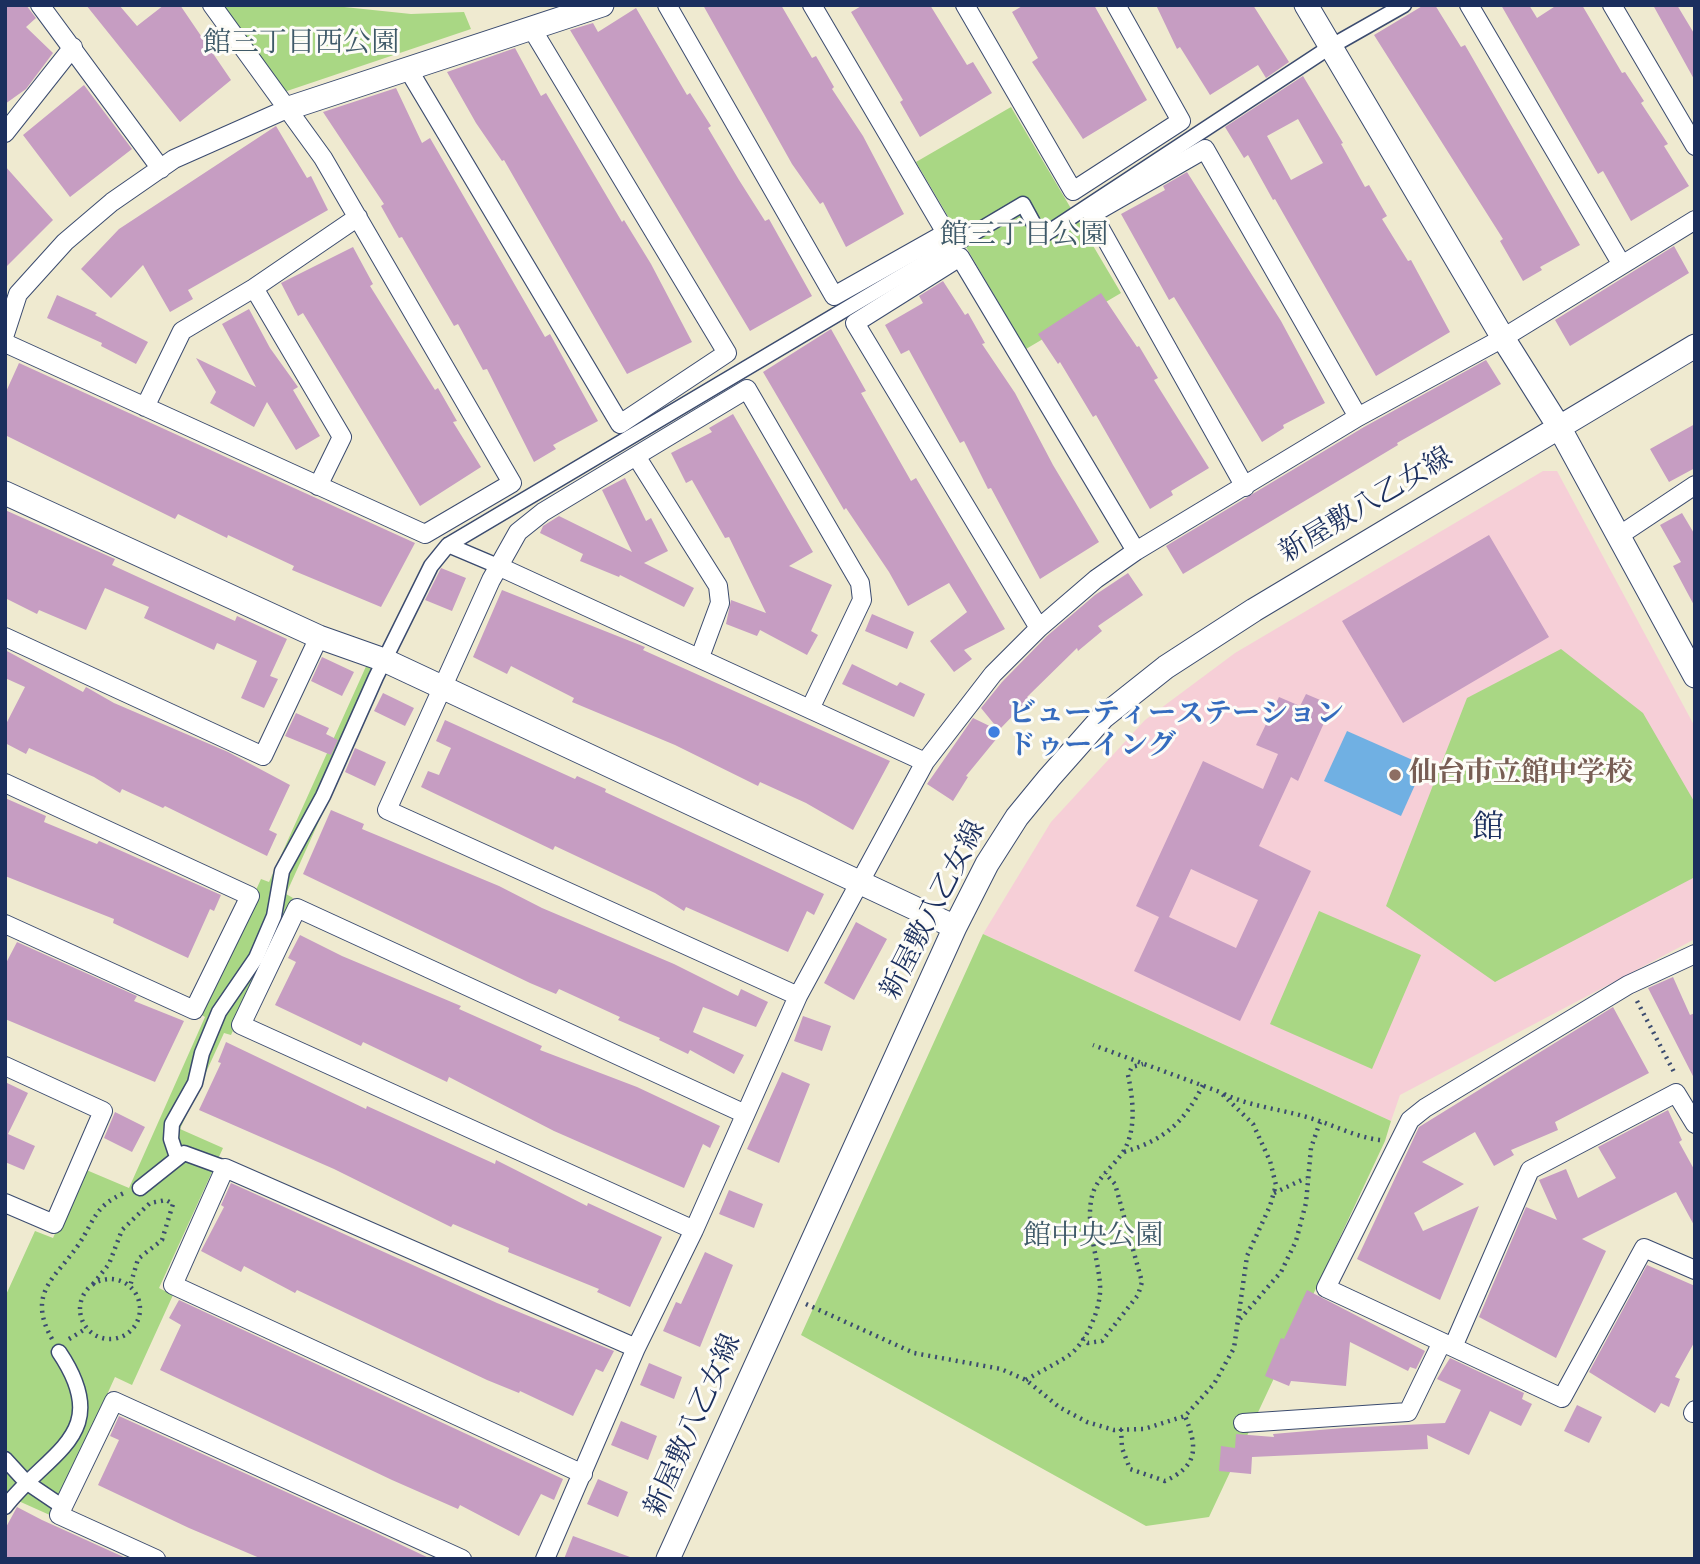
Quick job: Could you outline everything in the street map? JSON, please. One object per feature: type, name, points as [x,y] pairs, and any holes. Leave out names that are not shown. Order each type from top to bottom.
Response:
[{"type":"street","points":[[40,5],[161,169]]},
{"type":"street","points":[[5,343],[425,534],[512,483],[358,217],[289,108],[212,5]]},
{"type":"street","points":[[5,334],[19,294],[65,242],[112,202],[174,159],[289,108],[602,5]]},
{"type":"street","points":[[667,5],[834,296],[946,233],[812,5]]},
{"type":"street","points":[[965,5],[1073,191],[1181,121],[1116,5]]},
{"type":"street","points":[[1306,5],[1503,338],[1559,426],[1695,676]]},
{"type":"street","points":[[177,1157],[172,1139],[172,1124],[195,1083],[202,1053],[219,1012],[256,958],[274,916],[282,872],[323,796],[384,660],[431,566],[448,545],[1023,204],[1041,237],[1330,47],[1404,5]]},
{"type":"street","points":[[1469,5],[1622,265]]},
{"type":"street","points":[[1612,5],[1695,146]]},
{"type":"street","points":[[408,69],[620,424],[727,353],[532,29]]},
{"type":"street","points":[[5,133],[73,47]]},
{"type":"street","points":[[1245,487],[1092,214],[1205,149],[1358,417]]},
{"type":"street","points":[[145,407],[182,331],[254,288],[358,217]]},
{"type":"street","points":[[545,1559],[636,1348],[694,1230],[743,1113],[798,996],[925,762],[993,674],[1039,628],[1096,579],[1136,551],[1358,417],[1503,338],[1695,220]]},
{"type":"street","points":[[1039,628],[855,323],[960,257],[1136,551]]},
{"type":"street","points":[[254,288],[342,437],[318,486]]},
{"type":"street","name":"新屋敷八乙女線","points":[[668,1559],[955,927],[987,864],[1017,817],[1103,717],[1166,667],[1243,617],[1695,346]]},
{"type":"street","points":[[798,996],[387,810],[518,532],[543,512],[747,389],[860,583],[862,600],[810,709]]},
{"type":"street","points":[[636,456],[718,586],[720,603],[700,657]]},
{"type":"street","points":[[1620,535],[1695,485]]},
{"type":"street","points":[[5,493],[319,637],[384,660],[955,927]]},
{"type":"street","points":[[448,545],[700,657],[925,762]]},
{"type":"street","points":[[5,637],[262,756],[319,637]]},
{"type":"street","points":[[5,783],[250,896],[194,1010],[5,924]]},
{"type":"street","points":[[694,1230],[241,1025],[297,908],[743,1113]]},
{"type":"street","points":[[1693,961],[1628,985],[1425,1108],[1410,1120],[1326,1288],[1562,1398],[1644,1248],[1695,1270]]},
{"type":"street","points":[[5,1066],[103,1111],[54,1224],[5,1203]]},
{"type":"street","points":[[1243,1423],[1408,1412],[1448,1345],[1530,1170],[1676,1093],[1695,1124]]},
{"type":"street","points":[[140,1188],[184,1153],[225,1168],[636,1348]]},
{"type":"street","points":[[225,1168],[173,1285],[583,1474]]},
{"type":"street","points":[[5,1507],[26,1482],[51,1463],[69,1442],[78,1423],[80,1398],[73,1373],[59,1352]]},
{"type":"street","points":[[156,1559],[59,1515],[114,1401],[462,1559]]},
{"type":"street","points":[[5,1459],[26,1482],[63,1507]]},
{"type":"path","points":[[1628,985],[1675,1074],[1676,1093]]},
{"type":"path","points":[[1093,1045],[1203,1085],[1246,1104],[1396,1144]]},
{"type":"path","points":[[1026,1380],[1070,1355],[1098,1306],[1100,1286],[1089,1219],[1092,1195],[1105,1173],[1123,1152],[1130,1135],[1133,1096],[1128,1074],[1132,1068],[1144,1064]]},
{"type":"path","points":[[1123,1152],[1145,1145],[1172,1130],[1195,1101],[1203,1085]]},
{"type":"path","points":[[805,1304],[914,1353],[1000,1369],[1026,1380],[1059,1407],[1087,1422],[1121,1429],[1144,1429],[1185,1416],[1214,1384],[1234,1348],[1247,1256],[1276,1185],[1270,1161],[1253,1124],[1220,1093]]},
{"type":"path","points":[[1238,1322],[1281,1272],[1296,1241],[1306,1203],[1306,1178],[1311,1148],[1320,1122]]},
{"type":"path","points":[[1082,1338],[1088,1343],[1102,1341],[1138,1295],[1142,1282],[1115,1184],[1105,1173]]},
{"type":"path","points":[[1273,1194],[1306,1178]]},
{"type":"path","points":[[59,1352],[45,1325],[42,1298],[54,1271],[77,1247],[94,1215],[106,1201],[140,1188],[150,1203]]},
{"type":"path","points":[[93,1284],[112,1279],[130,1286],[140,1304],[137,1323],[123,1336],[104,1338],[86,1328],[80,1309],[81,1300],[93,1284],[109,1264],[122,1230],[150,1203],[166,1200],[173,1204],[172,1215],[162,1240],[138,1259],[130,1286]]},
{"type":"path","points":[[1121,1429],[1122,1448],[1130,1469],[1165,1481],[1181,1473],[1194,1453],[1193,1435],[1185,1416]]},
{"type":"shaded area","name":"仙台市立館中学校","points":[[1543,471],[1557,471],[1695,727],[1695,939],[1400,1095],[1391,1121],[983,934],[1051,822],[1145,720],[1235,653]]},
{"type":"green space","name":"館三丁目西公園","points":[[218,5],[325,5],[411,14],[464,12],[471,29],[284,92]]},
{"type":"green space","name":"館三丁目公園","points":[[1011,107],[1121,293],[1026,349],[916,162]]},
{"type":"green space","points":[[1561,649],[1643,713],[1695,803],[1695,877],[1495,982],[1386,906],[1467,698]]},
{"type":"green space","points":[[368,662],[387,671],[286,894],[293,898],[231,1035],[224,1033],[180,1129],[223,1148],[159,1288],[173,1295],[132,1385],[115,1377],[52,1516],[14,1499],[5,1517],[5,1297],[35,1231],[53,1238],[84,1169],[129,1188],[205,1017],[200,1014],[261,879],[269,882]]},
{"type":"green space","points":[[1319,911],[1421,955],[1372,1069],[1270,1024]]},
{"type":"green space","name":"館中央公園","points":[[983,934],[1391,1121],[1385,1141],[1209,1517],[1146,1526],[801,1335]]},
{"type":"water","points":[[1347,731],[1424,765],[1401,816],[1324,781]]},
{"type":"building","points":[[5,5],[26,5],[36,18],[26,27],[53,53],[26,89],[5,104]]},
{"type":"building","points":[[86,5],[119,5],[137,26],[164,5],[180,5],[231,80],[180,122]]},
{"type":"building","points":[[703,5],[781,5],[812,58],[816,56],[834,87],[832,89],[863,136],[904,214],[846,247],[823,202],[820,204],[792,164]]},
{"type":"building","points":[[863,5],[930,5],[967,65],[973,62],[992,93],[920,137],[900,102],[903,100],[851,12]]},
{"type":"building","points":[[1024,5],[1094,5],[1147,100],[1083,139],[1032,62],[1038,58],[1012,12]]},
{"type":"building","points":[[1156,5],[1253,5],[1289,62],[1266,78],[1258,65],[1210,95],[1180,47],[1177,49]]},
{"type":"building","points":[[1424,5],[1435,5],[1461,47],[1465,45],[1580,245],[1540,267],[1542,270],[1523,281],[1500,241],[1503,239],[1374,35]]},
{"type":"building","points":[[1501,5],[1529,5],[1537,18],[1557,5],[1582,5],[1622,73],[1625,72],[1644,101],[1641,103],[1668,144],[1664,146],[1689,186],[1631,221],[1603,171],[1598,174]]},
{"type":"building","points":[[1653,5],[1677,5],[1695,35],[1695,81]]},
{"type":"building","points":[[636,8],[687,95],[690,93],[711,126],[708,128],[739,180],[765,221],[769,219],[812,296],[750,331],[570,30],[593,23],[598,32]]},
{"type":"building","points":[[515,48],[541,96],[546,93],[622,222],[624,220],[651,264],[692,342],[627,374],[504,160],[502,161],[476,123],[447,72]]},
{"type":"building","points":[[1303,76],[1343,143],[1341,144],[1365,187],[1369,185],[1387,216],[1382,219],[1408,261],[1411,260],[1450,332],[1376,376],[1275,199],[1273,200],[1248,155],[1244,158],[1225,127]],"holes":[[[1298,119],[1323,163],[1291,180],[1267,136]]]},
{"type":"building","points":[[84,85],[132,149],[70,197],[23,135]]},
{"type":"building","points":[[396,88],[422,143],[430,138],[545,337],[550,334],[598,421],[553,445],[556,449],[534,462],[487,369],[483,370],[458,324],[454,326],[402,237],[399,238],[381,206],[384,204],[323,112]]},
{"type":"building","points":[[276,126],[307,178],[311,176],[328,210],[188,290],[193,299],[170,312],[143,265],[111,298],[81,269],[119,229]]},
{"type":"building","points":[[5,166],[53,220],[5,268]]},
{"type":"building","points":[[1187,172],[1281,321],[1325,403],[1283,425],[1284,428],[1262,442],[1174,297],[1169,300],[1121,214],[1165,190],[1163,186]]},
{"type":"building","points":[[1674,246],[1689,273],[1570,346],[1555,320]]},
{"type":"building","points":[[353,247],[373,284],[370,286],[435,390],[438,388],[457,421],[453,422],[481,467],[420,506],[303,313],[298,316],[281,283]]},
{"type":"building","points":[[943,281],[965,315],[968,313],[985,343],[982,344],[1015,393],[1053,465],[1099,542],[1040,579],[991,488],[988,489],[964,441],[960,443],[909,350],[901,354],[885,325],[923,303],[919,296]]},
{"type":"building","points":[[1101,293],[1137,347],[1139,346],[1158,378],[1154,380],[1209,468],[1171,491],[1173,495],[1150,509],[1096,415],[1093,417],[1060,362],[1058,364],[1038,334]]},
{"type":"building","points":[[57,295],[97,313],[95,315],[148,342],[136,364],[101,346],[102,343],[47,318]]},
{"type":"building","points":[[249,309],[270,348],[298,387],[293,390],[320,436],[296,450],[267,402],[254,427],[210,403],[216,392],[196,358],[256,387],[222,324]]},
{"type":"building","points":[[831,329],[866,391],[861,393],[911,481],[916,478],[1005,629],[964,650],[972,659],[954,672],[930,641],[967,612],[949,583],[908,606],[889,572],[846,508],[844,510],[763,372]]},
{"type":"building","points":[[1486,360],[1501,384],[1397,443],[1398,445],[1183,574],[1166,546],[1364,427]]},
{"type":"building","points":[[19,363],[415,543],[381,607],[292,570],[294,566],[228,535],[227,538],[178,514],[175,519],[5,435],[5,394]]},
{"type":"building","points":[[733,414],[813,552],[789,566],[832,585],[811,631],[818,635],[807,655],[760,630],[757,636],[726,624],[731,600],[766,613],[729,537],[725,538],[692,480],[686,483],[671,453],[712,432],[709,428]]},
{"type":"building","points":[[1695,424],[1695,468],[1669,482],[1650,449]]},
{"type":"building","points":[[625,478],[646,521],[651,518],[668,551],[644,563],[694,588],[684,607],[620,575],[619,577],[580,561],[583,554],[540,533],[543,526],[559,516],[632,552],[602,490]]},
{"type":"building","points":[[5,510],[115,559],[112,565],[149,582],[235,621],[237,616],[287,639],[270,676],[278,679],[264,708],[241,698],[257,661],[217,643],[214,650],[144,618],[149,607],[105,588],[86,630],[39,610],[37,614],[5,598]]},
{"type":"building","points":[[1682,513],[1695,535],[1695,607],[1673,566],[1681,562],[1660,525]]},
{"type":"building","points":[[1489,535],[1549,637],[1403,723],[1342,621]]},
{"type":"building","points":[[441,568],[466,578],[452,611],[425,600]]},
{"type":"building","points":[[1128,573],[1143,595],[1098,626],[1102,631],[1078,651],[1077,648],[1027,697],[1029,699],[999,730],[981,708],[1002,682],[1047,636],[1095,595]]},
{"type":"building","points":[[502,590],[645,647],[643,650],[890,761],[853,830],[806,803],[760,782],[758,786],[675,745],[572,702],[574,698],[511,666],[507,674],[473,657]]},
{"type":"building","points":[[872,614],[914,632],[907,649],[865,631]]},
{"type":"building","points":[[5,650],[83,692],[86,687],[114,703],[228,752],[290,785],[269,830],[277,834],[267,856],[165,806],[163,808],[122,789],[120,793],[94,777],[29,748],[26,754],[5,743],[5,726],[25,687],[5,678]]},
{"type":"building","points":[[322,657],[354,672],[342,696],[311,681]]},
{"type":"building","points":[[852,664],[897,686],[900,682],[925,694],[914,717],[842,684]]},
{"type":"building","points":[[383,693],[414,708],[405,726],[374,711]]},
{"type":"building","points":[[1306,694],[1332,705],[1298,781],[1291,777],[1259,846],[1311,871],[1240,1021],[1134,971],[1159,917],[1136,906],[1203,761],[1263,789],[1278,754],[1256,745],[1279,697],[1300,706]],"holes":[[[1191,869],[1258,900],[1236,948],[1169,917]]]},
{"type":"building","points":[[296,713],[329,728],[326,734],[338,740],[331,755],[285,736]]},
{"type":"building","points":[[973,718],[1002,732],[966,776],[968,777],[953,801],[927,784]]},
{"type":"building","points":[[445,720],[575,779],[577,776],[606,789],[605,792],[824,894],[814,915],[807,911],[788,952],[686,907],[684,911],[655,893],[555,846],[553,850],[421,787],[428,771],[439,775],[451,748],[436,741]]},
{"type":"building","points":[[355,748],[386,762],[375,786],[345,772]]},
{"type":"building","points":[[5,798],[46,816],[44,822],[97,844],[99,841],[221,895],[214,911],[210,909],[188,958],[113,923],[114,919],[5,876]]},
{"type":"building","points":[[331,810],[364,824],[362,829],[499,886],[542,908],[674,964],[738,996],[741,989],[768,1002],[756,1027],[703,1007],[693,1032],[744,1055],[734,1074],[690,1050],[688,1054],[659,1040],[660,1038],[618,1020],[620,1017],[559,989],[556,994],[530,983],[303,874]]},
{"type":"building","points":[[856,922],[887,939],[854,1000],[824,983]]},
{"type":"building","points":[[300,935],[342,956],[461,1006],[459,1009],[542,1046],[540,1050],[637,1087],[720,1126],[710,1148],[703,1144],[684,1188],[554,1131],[449,1077],[447,1082],[363,1042],[361,1046],[275,1005],[296,962],[288,958]]},
{"type":"building","points":[[17,942],[137,996],[134,1001],[184,1021],[155,1082],[5,1019],[5,965]]},
{"type":"building","points":[[1673,977],[1690,1015],[1695,1013],[1695,1080],[1648,988]]},
{"type":"building","points":[[1613,1007],[1649,1073],[1555,1122],[1558,1130],[1511,1150],[1514,1155],[1494,1166],[1475,1132],[1422,1162],[1464,1184],[1414,1213],[1423,1231],[1479,1206],[1440,1300],[1357,1259],[1419,1127]]},
{"type":"building","points":[[803,1016],[831,1026],[822,1051],[794,1041]]},
{"type":"building","points":[[226,1042],[366,1109],[367,1106],[495,1164],[496,1160],[587,1206],[588,1203],[662,1237],[630,1307],[597,1292],[599,1289],[508,1252],[509,1248],[453,1224],[451,1227],[334,1169],[199,1110],[221,1063],[218,1062]]},
{"type":"building","points":[[782,1072],[810,1084],[779,1163],[747,1149]]},
{"type":"building","points":[[5,1082],[28,1093],[8,1134],[35,1146],[24,1170],[5,1162]]},
{"type":"building","points":[[1668,1110],[1682,1140],[1679,1142],[1695,1171],[1695,1227],[1676,1192],[1582,1239],[1606,1251],[1556,1358],[1479,1317],[1526,1207],[1557,1220],[1539,1180],[1566,1169],[1578,1198],[1616,1178],[1598,1147]]},
{"type":"building","points":[[115,1112],[145,1127],[132,1152],[104,1138]]},
{"type":"building","points":[[231,1183],[497,1303],[614,1351],[603,1372],[596,1369],[573,1416],[520,1391],[519,1393],[487,1380],[297,1290],[295,1293],[244,1266],[241,1272],[201,1251],[224,1207],[221,1205]]},
{"type":"building","points":[[729,1190],[763,1204],[754,1228],[719,1214]]},
{"type":"building","points":[[705,1252],[733,1265],[700,1347],[663,1331],[676,1302],[681,1304]]},
{"type":"building","points":[[1647,1265],[1695,1286],[1695,1341],[1675,1377],[1680,1379],[1669,1407],[1661,1403],[1655,1413],[1589,1372]]},
{"type":"building","points":[[1307,1290],[1425,1351],[1416,1369],[1410,1367],[1408,1371],[1350,1342],[1346,1386],[1291,1381],[1289,1386],[1265,1376],[1281,1338],[1284,1339]]},
{"type":"building","points":[[179,1300],[563,1479],[554,1500],[541,1494],[519,1536],[460,1505],[458,1509],[392,1480],[160,1370],[181,1325],[169,1318]]},
{"type":"building","points":[[1450,1358],[1524,1393],[1522,1399],[1532,1404],[1521,1426],[1490,1411],[1469,1455],[1427,1435],[1428,1449],[1252,1457],[1251,1474],[1219,1471],[1221,1446],[1235,1448],[1236,1434],[1274,1437],[1273,1434],[1343,1428],[1445,1423],[1461,1390],[1437,1379]]},
{"type":"building","points":[[649,1363],[682,1377],[674,1399],[640,1385]]},
{"type":"building","points":[[1577,1405],[1602,1417],[1589,1443],[1564,1431]]},
{"type":"building","points":[[119,1416],[431,1559],[262,1559],[189,1528],[98,1485],[119,1440],[110,1436]]},
{"type":"building","points":[[621,1421],[657,1436],[648,1460],[611,1445]]},
{"type":"building","points":[[598,1479],[628,1492],[618,1517],[587,1504]]},
{"type":"building","points":[[17,1507],[128,1559],[5,1559],[5,1529]]},
{"type":"building","points":[[573,1536],[630,1557],[564,1559]]},
{"type":"place","name":"ビューティーステーション ドゥーイング","points":[[994,732]]},
{"type":"place","name":"仙台市立館中学校","points":[[1395,775]]},
{"type":"district","name":"館","points":[[1488,830]]}]
